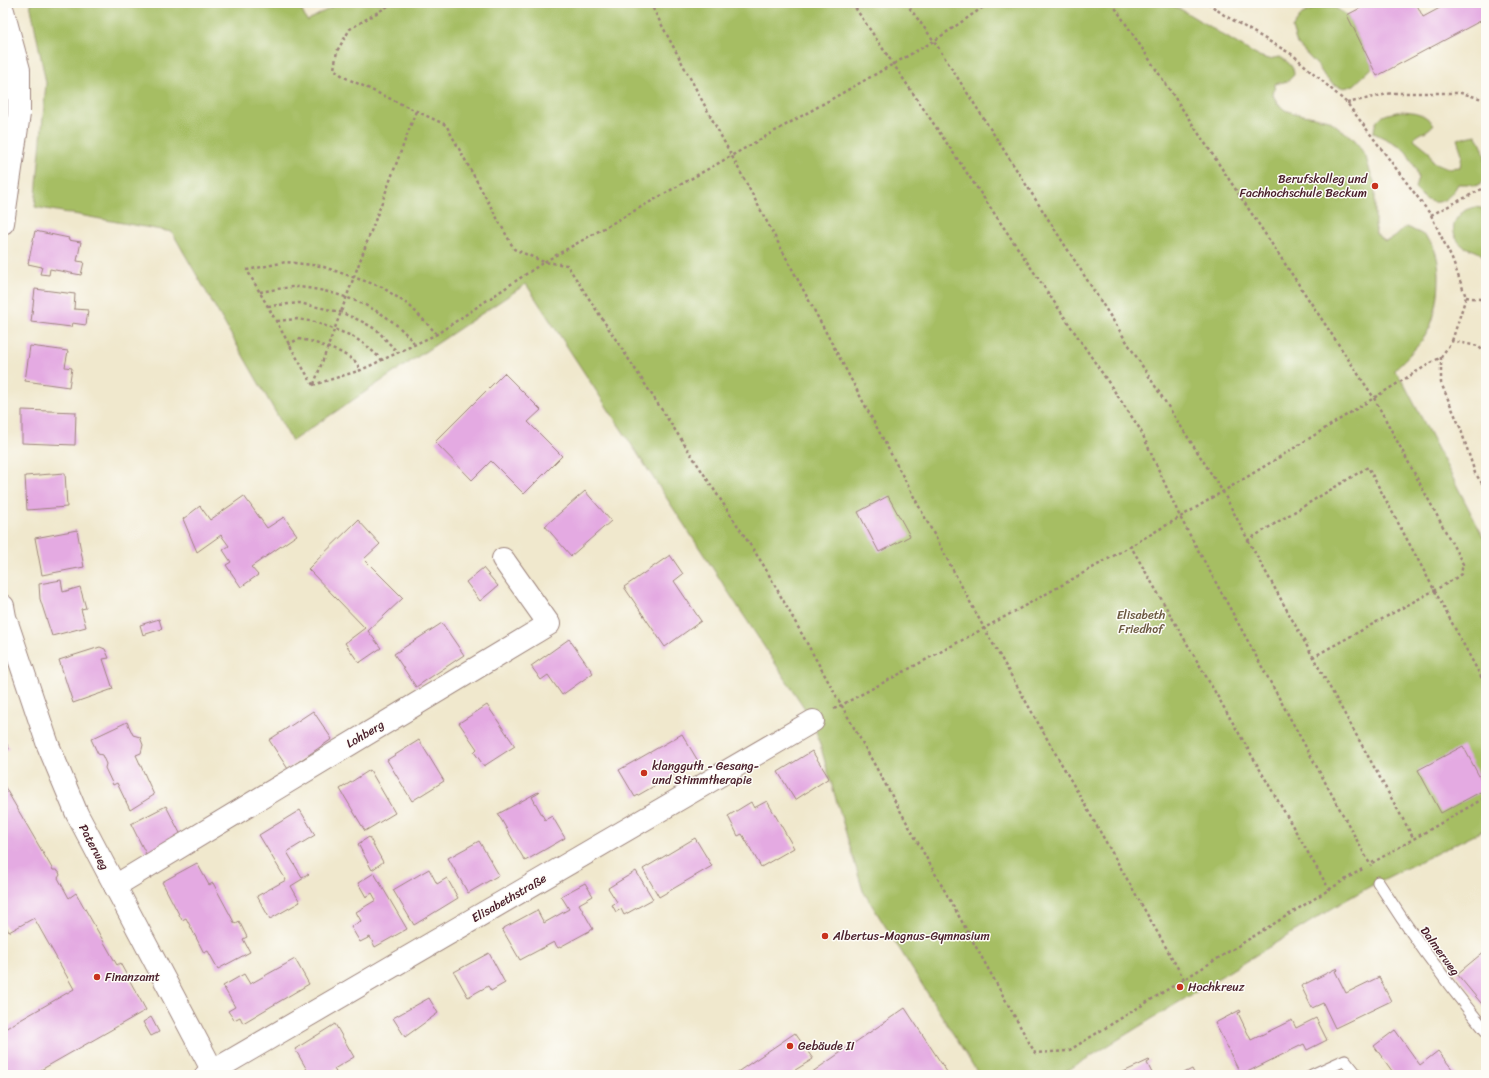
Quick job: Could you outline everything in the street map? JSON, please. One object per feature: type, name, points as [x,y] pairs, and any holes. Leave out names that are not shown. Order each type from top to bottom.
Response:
[{"type":"street","points":[[3,11],[18,70],[19,114],[3,224]]},
{"type":"street","name":"Lohberg","points":[[115,886],[549,624],[503,559]]},
{"type":"street","name":"Paterweg","points":[[3,606],[5,617],[48,745],[77,814],[211,1074]]},
{"type":"street","name":"Elisabethstraße","points":[[211,1074],[813,720]]},
{"type":"lane","name":"Dalmerweg","points":[[1378,882],[1402,920],[1463,1003],[1486,1031]]},
{"type":"lane","points":[[1312,1075],[1345,1060],[1357,1075]]},
{"type":"path","points":[[393,3],[350,29],[337,51],[334,69],[344,77],[446,125],[514,249],[544,262],[567,265],[764,566],[1034,1053],[1068,1051],[1370,864],[1486,797]]},
{"type":"path","points":[[650,3],[984,628],[1184,979]]},
{"type":"path","points":[[852,3],[1140,429],[1180,517],[1370,864]]},
{"type":"path","points":[[906,3],[934,41],[1223,492],[1248,540],[1414,839]]},
{"type":"path","points":[[313,384],[361,370],[438,334],[544,262],[934,41],[989,3]]},
{"type":"path","points":[[1112,3],[1374,398],[1463,564],[1461,574],[1453,580],[1313,658]]},
{"type":"path","points":[[813,720],[984,628],[1223,492],[1441,357],[1452,341],[1466,297],[1452,259],[1431,215],[1347,103],[1293,55],[1224,15],[1208,3]]},
{"type":"path","points":[[1347,103],[1392,93],[1461,93],[1486,100]]},
{"type":"path","points":[[313,384],[416,111]]},
{"type":"path","points":[[1431,215],[1486,187]]},
{"type":"path","points":[[313,384],[288,345],[277,321],[247,270],[286,262],[321,266],[354,277],[382,287],[410,306],[438,334]]},
{"type":"path","points":[[259,292],[295,287],[318,290],[346,298],[370,307],[390,320],[416,345]]},
{"type":"path","points":[[1466,297],[1486,300]]},
{"type":"path","points":[[268,306],[299,303],[340,312],[361,320],[377,330],[398,353]]},
{"type":"path","points":[[277,321],[297,319],[315,322],[334,329],[352,336],[367,346],[382,360]]},
{"type":"path","points":[[288,345],[298,340],[310,341],[340,352],[354,360],[361,370]]},
{"type":"path","points":[[1452,341],[1478,346],[1486,354]]},
{"type":"path","points":[[1441,357],[1441,383],[1460,427],[1475,473],[1486,489]]},
{"type":"path","points":[[1248,540],[1368,467],[1486,686]]},
{"type":"path","points":[[1130,546],[1329,889]]},
{"type":"green space","name":"Elisabeth Friedhof","points":[[30,3],[298,3],[307,21],[339,3],[1167,3],[1182,10],[1256,55],[1268,59],[1280,57],[1290,64],[1294,75],[1288,81],[1275,84],[1273,95],[1277,103],[1285,110],[1294,113],[1329,120],[1355,140],[1366,157],[1375,184],[1376,234],[1385,241],[1394,238],[1406,227],[1427,238],[1433,246],[1437,257],[1439,269],[1438,294],[1430,327],[1419,344],[1394,370],[1402,380],[1486,542],[1486,829],[1378,882],[1346,900],[1060,1075],[979,1075],[863,891],[813,721],[526,284],[292,441],[172,232],[35,207],[46,83]]},
{"type":"green space","points":[[1320,6],[1332,6],[1347,15],[1373,67],[1354,85],[1344,88],[1333,84],[1325,77],[1318,66],[1297,44],[1292,28],[1302,14]]},
{"type":"green space","points":[[1402,111],[1419,114],[1426,117],[1434,124],[1414,139],[1429,151],[1433,162],[1448,168],[1460,167],[1462,154],[1457,139],[1476,135],[1484,150],[1486,180],[1476,186],[1469,184],[1458,184],[1448,197],[1438,202],[1432,202],[1421,195],[1415,188],[1418,178],[1416,169],[1407,153],[1400,146],[1374,133],[1376,122],[1382,116]]},
{"type":"green space","points":[[1475,207],[1486,209],[1486,264],[1481,254],[1463,246],[1454,234],[1454,224],[1456,220],[1466,210]]},
{"type":"green space","points":[[1486,264],[1486,278],[1484,275],[1485,270]]},
{"type":"building","points":[[1370,3],[1416,3],[1423,17],[1449,3],[1486,3],[1486,18],[1377,76],[1347,15]]},
{"type":"building","points":[[35,231],[81,242],[77,261],[84,262],[81,275],[50,269],[49,275],[40,274],[42,267],[28,264]]},
{"type":"building","points":[[35,289],[75,294],[74,309],[88,310],[86,325],[72,323],[71,327],[31,322]]},
{"type":"building","points":[[30,346],[68,351],[65,367],[72,368],[69,387],[25,381]]},
{"type":"building","points":[[504,373],[541,410],[528,422],[562,456],[524,494],[491,461],[472,480],[435,442]]},
{"type":"building","points":[[22,410],[76,412],[75,445],[22,443]]},
{"type":"building","points":[[65,473],[67,507],[27,510],[25,476]]},
{"type":"building","points":[[585,491],[611,521],[571,556],[545,526]]},
{"type":"building","points":[[244,496],[267,528],[284,517],[297,535],[251,567],[258,575],[241,587],[226,565],[231,562],[223,550],[229,546],[221,535],[197,552],[183,519],[200,506],[210,520]]},
{"type":"building","points":[[888,496],[910,536],[879,552],[858,512]]},
{"type":"building","points":[[358,520],[380,544],[364,559],[403,598],[368,631],[381,648],[359,663],[345,643],[365,628],[308,569]]},
{"type":"building","points":[[77,530],[84,567],[42,575],[35,538]]},
{"type":"building","points":[[670,555],[683,574],[674,581],[701,621],[665,647],[624,587]]},
{"type":"building","points":[[483,568],[498,586],[480,601],[466,582]]},
{"type":"building","points":[[61,580],[63,592],[80,587],[86,608],[81,609],[86,627],[52,636],[40,599],[39,584]]},
{"type":"building","points":[[159,619],[162,629],[143,635],[140,625]]},
{"type":"building","points":[[442,623],[464,655],[416,687],[394,654]]},
{"type":"building","points":[[569,639],[593,673],[562,695],[548,675],[541,680],[531,666]]},
{"type":"building","points":[[100,647],[105,649],[109,658],[103,659],[113,689],[73,703],[59,660]]},
{"type":"building","points":[[487,705],[515,746],[484,766],[474,752],[477,749],[459,723]]},
{"type":"building","points":[[313,711],[332,739],[288,769],[269,740]]},
{"type":"building","points":[[127,722],[133,735],[140,737],[143,745],[141,753],[136,755],[154,795],[130,810],[117,783],[113,785],[105,768],[106,764],[102,755],[98,754],[91,739]]},
{"type":"building","points":[[682,734],[698,761],[635,797],[619,770]]},
{"type":"building","points":[[3,736],[9,749],[3,751]]},
{"type":"building","points":[[419,740],[444,781],[412,801],[387,760]]},
{"type":"building","points":[[1463,746],[1486,789],[1441,813],[1418,770]]},
{"type":"building","points":[[812,751],[829,778],[795,800],[778,772]]},
{"type":"building","points":[[370,770],[395,813],[365,831],[340,789]]},
{"type":"building","name":"Finanzamt","points":[[3,784],[53,870],[59,872],[60,875],[58,878],[69,898],[76,893],[117,965],[120,963],[146,1010],[32,1075],[3,1075],[3,1030],[74,989],[34,918],[9,932],[3,921]]},
{"type":"building","points":[[538,792],[539,793],[532,797],[545,820],[552,816],[565,838],[525,861],[498,814]]},
{"type":"building","points":[[767,801],[794,848],[761,867],[742,834],[738,836],[728,816],[751,802],[754,808]]},
{"type":"building","points":[[166,806],[182,837],[147,856],[131,824]]},
{"type":"building","points":[[300,810],[315,835],[287,852],[302,877],[308,874],[309,875],[291,886],[300,902],[270,919],[257,896],[286,880],[259,835]]},
{"type":"building","points":[[369,837],[383,862],[372,870],[358,844]]},
{"type":"building","points":[[695,838],[712,866],[659,897],[643,869]]},
{"type":"building","points":[[479,841],[499,875],[468,893],[448,858]]},
{"type":"building","points":[[197,863],[209,885],[213,883],[235,924],[239,921],[247,937],[243,939],[250,952],[218,969],[208,951],[204,953],[186,918],[182,920],[162,882]]},
{"type":"building","points":[[429,869],[437,884],[447,878],[458,898],[414,925],[393,890]]},
{"type":"building","points":[[636,871],[653,899],[624,915],[621,909],[616,912],[612,905],[617,902],[608,888]]},
{"type":"building","points":[[374,873],[407,929],[375,947],[370,937],[360,942],[351,927],[361,921],[356,912],[376,900],[372,893],[366,897],[358,883]]},
{"type":"building","points":[[585,883],[593,896],[579,904],[593,929],[558,948],[554,942],[520,960],[502,929],[537,910],[544,923],[569,909],[561,896]]},
{"type":"building","points":[[1486,950],[1486,1009],[1457,974]]},
{"type":"building","points":[[489,953],[505,983],[491,991],[488,986],[468,997],[454,972]]},
{"type":"building","points":[[295,959],[309,984],[243,1023],[240,1017],[234,1020],[228,1011],[235,1007],[223,986],[244,974],[250,984]]},
{"type":"building","points":[[1337,968],[1338,970],[1335,971],[1346,993],[1379,977],[1391,1001],[1335,1028],[1323,1003],[1312,1008],[1301,986]]},
{"type":"building","points":[[429,998],[438,1013],[405,1037],[393,1018]]},
{"type":"building","points":[[905,1008],[949,1075],[808,1075]]},
{"type":"building","points":[[1240,1010],[1241,1012],[1238,1013],[1251,1040],[1292,1020],[1296,1028],[1316,1018],[1327,1040],[1307,1050],[1304,1044],[1241,1075],[1215,1023]]},
{"type":"building","points":[[151,1017],[159,1032],[151,1036],[143,1022]]},
{"type":"building","points":[[335,1024],[354,1057],[334,1069],[337,1074],[335,1075],[310,1075],[295,1049]]},
{"type":"building","points":[[1395,1030],[1420,1065],[1438,1051],[1457,1075],[1395,1075],[1374,1046]]},
{"type":"building","name":"Gebäude II","points":[[795,1033],[813,1059],[792,1072],[794,1075],[733,1075]]},
{"type":"building","points":[[1149,1060],[1150,1061],[1147,1063],[1153,1075],[1117,1075]]},
{"type":"building","points":[[1192,1069],[1195,1075],[1180,1075]]},
{"type":"place","name":"Berufskolleg und Fachhochschule Beckum","points":[[1375,186]]},
{"type":"place","name":"klangguth - Gesang- und Stimmtherapie","points":[[644,773]]},
{"type":"place","name":"Albertus-Magnus-Gymnasium","points":[[825,936]]},
{"type":"place","name":"Finanzamt","points":[[97,977]]},
{"type":"place","name":"Hochkreuz","points":[[1180,987]]},
{"type":"place","name":"Gebäude II","points":[[790,1046]]}]
